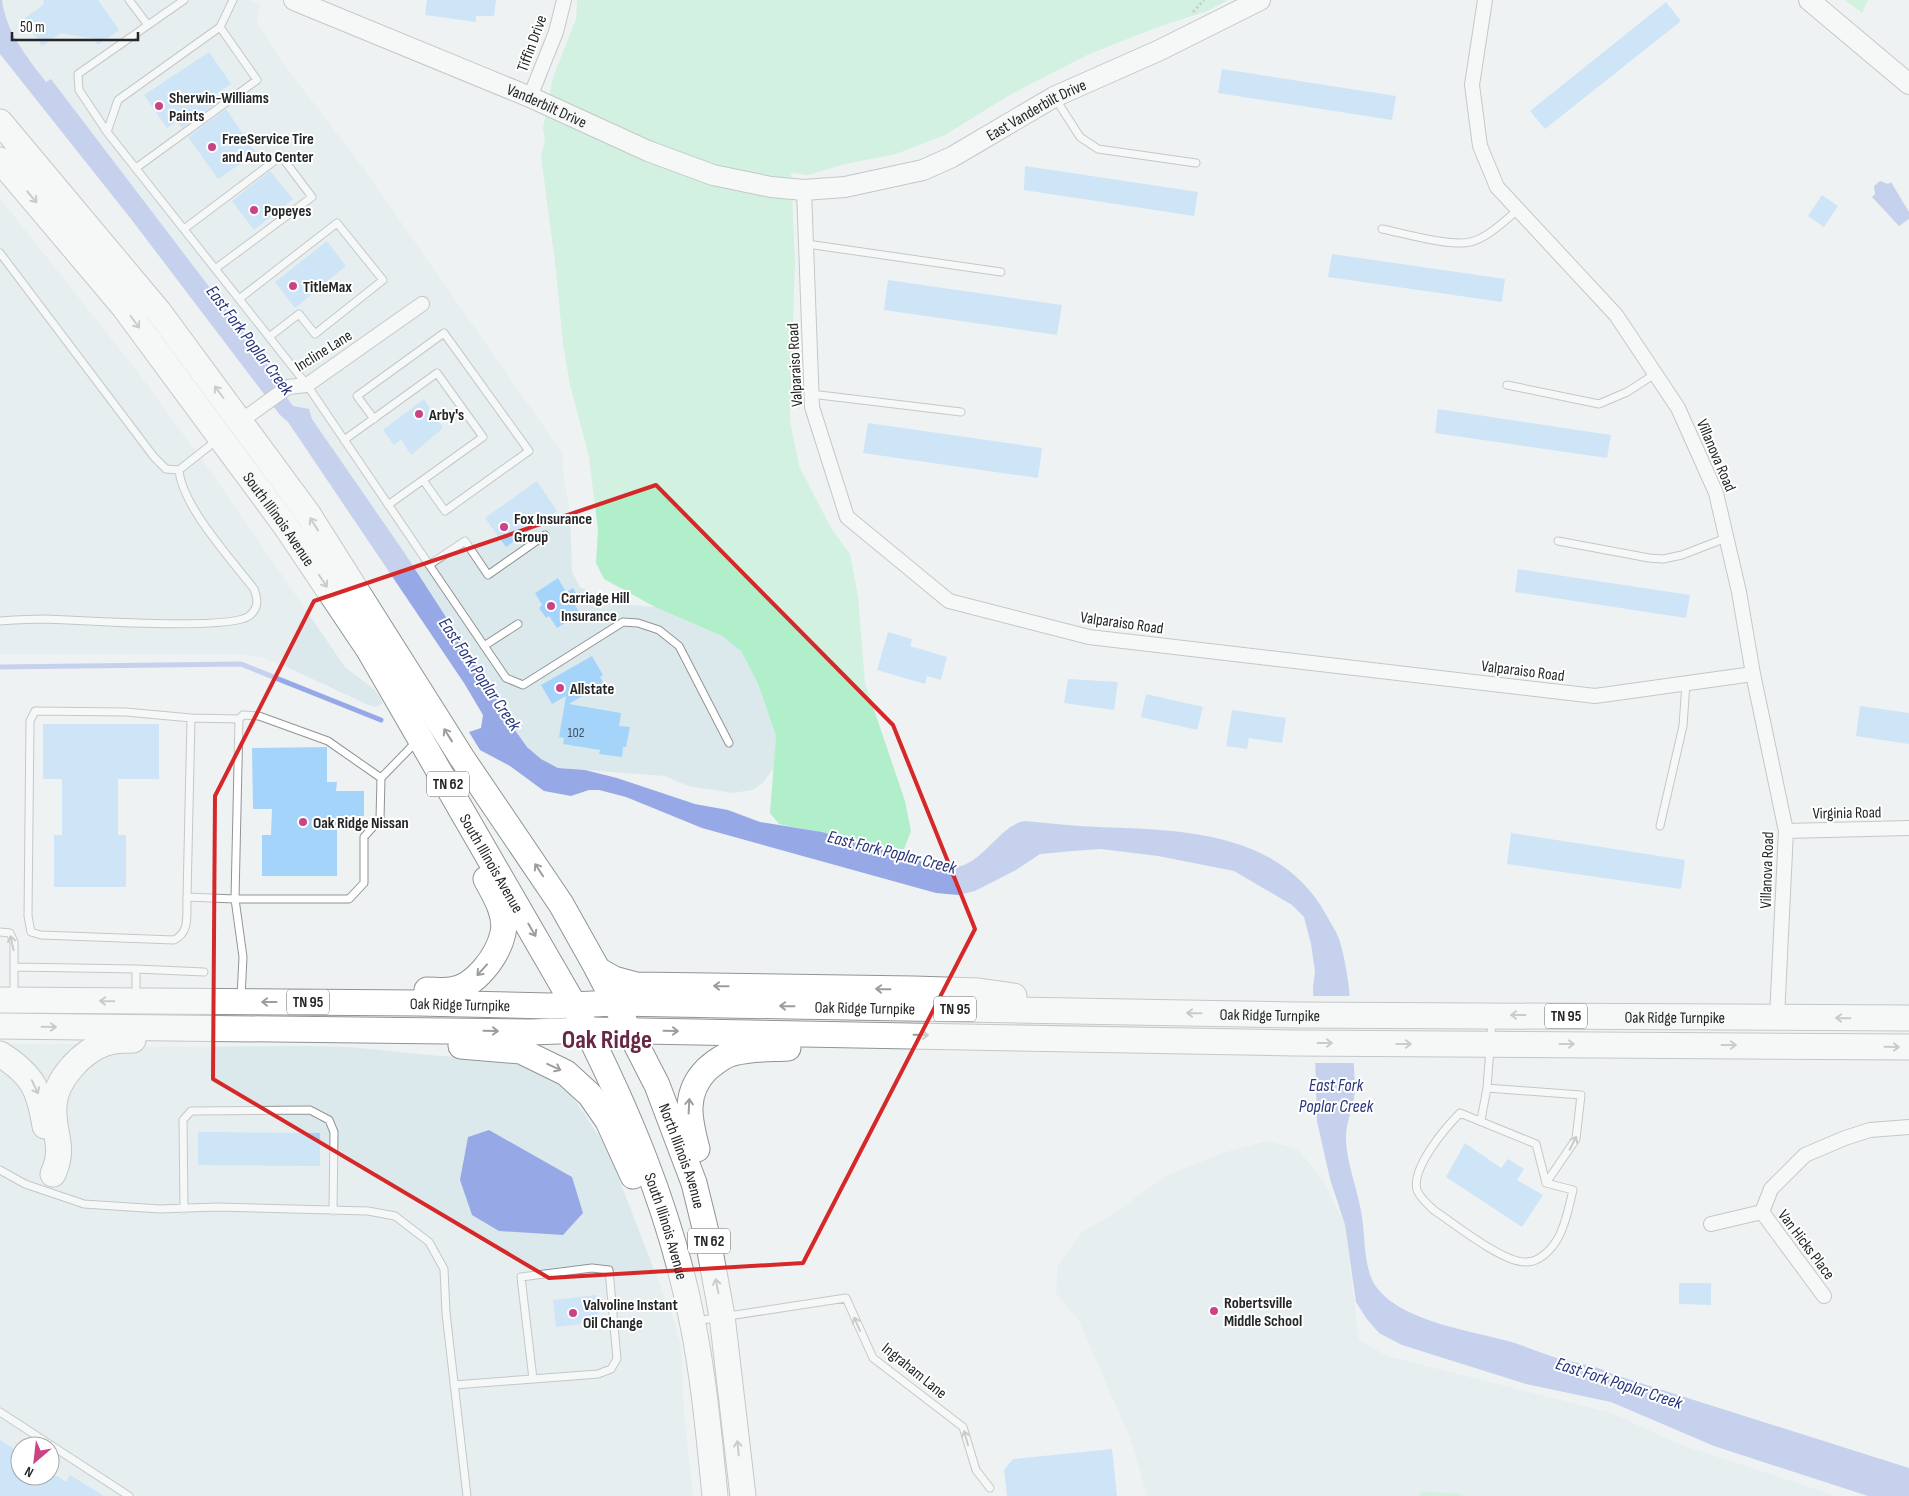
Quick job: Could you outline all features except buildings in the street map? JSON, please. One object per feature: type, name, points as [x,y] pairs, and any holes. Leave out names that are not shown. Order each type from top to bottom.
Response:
[{"type":"highway","name":"South Illinois Avenue","points":[[0,122],[159,312],[236,425],[421,737],[574,1005],[631,1123],[662,1208],[677,1260],[693,1321],[703,1384],[715,1496]]},
{"type":"highway","name":"South Illinois Avenue","points":[[0,160],[124,307],[236,425],[308,514],[462,758],[561,904],[616,1003]]},
{"type":"highway","points":[[310,1002],[375,989],[452,990],[470,982],[484,969],[496,952],[504,932],[499,901],[459,831],[447,782]]},
{"type":"highway","points":[[598,970],[614,979],[636,985],[979,991],[1141,1012]]},
{"type":"highway","name":"Oak Ridge Turnpike","points":[[136,1015],[241,1002],[310,1002],[574,1005],[616,1003],[1295,1015],[1909,1018]]},
{"type":"highway","name":"North Illinois Avenue","points":[[616,1003],[671,1118],[694,1183],[708,1240],[722,1316],[743,1496]]},
{"type":"highway","name":"Oak Ridge Turnpike","points":[[9,1013],[136,1015],[282,1029],[531,1032],[587,1030],[886,1034],[1295,1044],[1909,1047]]},
{"type":"highway","points":[[52,1184],[60,1158],[54,1106],[56,1093],[71,1069],[97,1046],[108,1042],[193,1040],[282,1029],[375,1040],[520,1051],[566,1073],[590,1095],[608,1121],[625,1154],[650,1221],[677,1260]]},
{"type":"highway","points":[[708,1240],[704,1173],[688,1112],[690,1097],[700,1076],[714,1063],[733,1053],[828,1046],[886,1034]]},
{"type":"highway","points":[[0,1054],[22,1069],[38,1091],[46,1133],[52,1184]]},
{"type":"highway","points":[[693,1321],[691,1400],[700,1479],[700,1496]]},
{"type":"street","name":"Vanderbilt Drive","points":[[294,0],[530,97],[648,151],[713,175],[771,187],[804,190]]},
{"type":"street","name":"Tiffin Drive","points":[[530,97],[556,32],[564,0]]},
{"type":"street","name":"East Vanderbilt Drive","points":[[804,190],[845,187],[923,170],[952,157],[1054,97],[1160,50],[1260,0]]},
{"type":"street","name":"Villanova Road","points":[[1485,0],[1472,85],[1480,146],[1497,187],[1616,315],[1678,408],[1716,493],[1786,830],[1777,1017]]},
{"type":"street","points":[[1809,0],[1909,84]]},
{"type":"street","name":"Valparaiso Road","points":[[804,190],[812,407],[847,517],[949,601],[1089,637],[1595,696],[1753,674]]},
{"type":"street","name":"Incline Lane","points":[[236,425],[288,387],[306,385],[422,304]]},
{"type":"street","name":"Virginia Road","points":[[1786,830],[1909,828]]},
{"type":"street","name":"Van Hicks Place","points":[[1762,1212],[1771,1189],[1805,1155],[1845,1138],[1870,1130],[1909,1127]]},
{"type":"street","name":"Van Hicks Place","points":[[1711,1224],[1762,1212]]},
{"type":"street","name":"Van Hicks Place","points":[[1762,1212],[1824,1296]]},
{"type":"lane","points":[[128,0],[148,26]]},
{"type":"lane","points":[[184,0],[78,74],[79,90],[107,132],[306,385],[506,678],[523,685],[623,622],[638,623],[659,630],[679,646],[729,744]]},
{"type":"lane","points":[[107,132],[118,100],[220,27],[233,0]]},
{"type":"lane","points":[[136,168],[257,80],[220,27]]},
{"type":"lane","points":[[1054,97],[1080,137],[1098,149],[1196,163]]},
{"type":"lane","points":[[184,229],[281,156],[312,197],[215,269]]},
{"type":"lane","points":[[1382,229],[1452,242],[1470,242],[1484,237],[1518,210]]},
{"type":"lane","points":[[239,300],[337,223],[382,280],[315,334],[299,314],[269,338]]},
{"type":"lane","points":[[806,244],[1001,272]]},
{"type":"lane","points":[[0,253],[154,457],[166,468],[179,470],[236,425]]},
{"type":"lane","points":[[374,418],[357,396],[444,333],[529,450],[445,511],[423,480]]},
{"type":"lane","points":[[344,440],[437,373],[483,437],[388,505]]},
{"type":"lane","points":[[1507,385],[1599,404],[1627,392],[1655,374]]},
{"type":"lane","points":[[811,394],[962,412]]},
{"type":"lane","points":[[0,621],[44,619],[198,624],[248,617],[258,600],[254,589],[189,502],[180,483],[179,470]]},
{"type":"lane","points":[[429,565],[465,541],[488,574],[546,535]]},
{"type":"lane","points":[[1558,541],[1648,558],[1663,559],[1726,538]]},
{"type":"lane","points":[[484,646],[518,624]]},
{"type":"lane","points":[[1660,826],[1683,726],[1686,683]]},
{"type":"lane","points":[[191,718],[186,931],[182,936],[174,940],[41,935],[31,932],[28,916],[30,721],[36,711],[126,712],[191,718],[239,719],[243,715],[259,716],[328,741],[382,778]]},
{"type":"lane","points":[[239,719],[235,899],[243,957],[241,1002]]},
{"type":"lane","points":[[187,897],[348,899],[364,883],[364,836],[380,819],[382,778],[421,737]]},
{"type":"lane","points":[[1,930],[10,933],[14,942],[14,967],[9,1013]]},
{"type":"lane","points":[[14,967],[204,972]]},
{"type":"lane","points":[[136,969],[136,1015]]},
{"type":"lane","points":[[1481,1120],[1487,1088],[1492,1015]]},
{"type":"lane","points":[[1487,1088],[1581,1095],[1576,1139],[1546,1183]]},
{"type":"lane","points":[[184,1209],[183,1120],[191,1111],[310,1110],[329,1120],[334,1132],[333,1211]]},
{"type":"lane","points":[[1460,1112],[1536,1144],[1546,1183],[1573,1190],[1568,1212],[1558,1239],[1548,1251],[1538,1259],[1526,1262],[1511,1260],[1435,1211],[1424,1201],[1417,1190],[1416,1176],[1435,1144],[1460,1112]]},
{"type":"lane","points":[[0,1170],[25,1184],[52,1184],[84,1204],[184,1209],[368,1211],[395,1216],[428,1242],[444,1269],[446,1313],[467,1496]]},
{"type":"lane","points":[[454,1385],[533,1379],[598,1374],[611,1369],[617,1359],[608,1270],[592,1268],[521,1277],[533,1379]]},
{"type":"lane","name":"Ingraham Lane","points":[[693,1321],[846,1298],[873,1358],[963,1427],[976,1470],[988,1484]]},
{"type":"lane","points":[[0,1412],[129,1496]]},
{"type":"highlighted area","points":[[656,485],[893,725],[975,929],[803,1263],[549,1278],[213,1079],[215,796],[314,601]]},
{"type":"shaded area","points":[[2,0],[249,0],[260,5],[257,14],[258,24],[284,64],[366,172],[563,454],[563,472],[570,512],[572,572],[580,587],[618,604],[655,607],[722,636],[741,651],[758,684],[776,736],[775,766],[762,784],[752,790],[733,793],[688,786],[665,776],[558,768],[541,759],[527,747],[512,726],[493,690],[404,552],[312,419],[309,410],[293,406],[269,374],[271,368],[51,79],[46,82],[20,47],[4,13]]},
{"type":"shaded area","points":[[0,198],[140,375],[216,479],[345,667],[375,690],[383,703],[375,707],[368,705],[287,667],[264,658],[241,654],[0,654]]},
{"type":"shaded area","points":[[5,1044],[81,1044],[94,1060],[127,1047],[307,1046],[350,1047],[440,1056],[497,1058],[539,1068],[568,1090],[607,1148],[674,1321],[681,1345],[684,1412],[693,1496],[0,1496],[0,1047]]},
{"type":"shaded area","name":"Robertsville Middle School","points":[[1267,1141],[1298,1149],[1324,1182],[1345,1225],[1359,1340],[1387,1356],[1612,1413],[1681,1445],[1837,1496],[1147,1496],[1132,1443],[1079,1321],[1056,1293],[1058,1265],[1082,1232],[1119,1210],[1165,1176],[1222,1153]]},
{"type":"green space","points":[[577,0],[1228,0],[1207,11],[1155,28],[1087,55],[1008,96],[945,135],[896,154],[845,164],[808,175],[791,173],[795,261],[790,421],[799,466],[831,528],[850,554],[858,596],[865,683],[905,801],[911,831],[904,849],[873,846],[835,835],[779,824],[770,813],[776,736],[758,684],[741,651],[722,636],[655,607],[604,579],[596,563],[598,530],[589,457],[570,385],[563,344],[556,270],[541,156],[545,141],[543,128],[553,77],[576,19]]},
{"type":"green space","points":[[1845,0],[1868,0],[1862,13]]},
{"type":"green space","points":[[1422,1492],[1459,1493],[1464,1496],[1419,1496]]},
{"type":"water","name":"East Fork Poplar Creek","points":[[0,0],[2,0],[8,23],[18,44],[39,73],[46,82],[51,79],[271,368],[270,374],[293,406],[309,409],[312,419],[404,552],[493,690],[512,726],[527,747],[541,759],[558,768],[585,770],[617,778],[695,804],[728,810],[760,822],[822,832],[941,867],[959,867],[970,862],[1009,828],[1025,821],[1196,834],[1228,841],[1258,852],[1285,868],[1309,889],[1328,918],[1340,942],[1350,997],[1355,1085],[1354,1099],[1346,1133],[1347,1149],[1363,1220],[1365,1251],[1369,1271],[1377,1288],[1389,1300],[1404,1310],[1422,1318],[1596,1367],[1612,1374],[1909,1468],[1909,1496],[1868,1496],[1714,1446],[1611,1402],[1526,1384],[1402,1345],[1379,1333],[1366,1318],[1356,1302],[1345,1225],[1330,1179],[1317,1121],[1313,987],[1315,972],[1311,944],[1304,917],[1292,905],[1234,871],[1158,856],[1101,849],[1073,851],[1040,854],[1016,870],[975,891],[958,895],[936,893],[702,828],[626,797],[599,790],[589,790],[571,796],[544,791],[510,766],[480,750],[469,732],[481,728],[483,715],[464,683],[288,422],[280,415],[131,219],[0,54]]},
{"type":"water","points":[[1880,181],[1888,184],[1891,182],[1909,212],[1909,219],[1899,226],[1872,197],[1875,194],[1874,186]]},
{"type":"water","points":[[489,1130],[572,1177],[583,1213],[563,1235],[499,1231],[472,1215],[460,1180],[468,1137]]},
{"type":"pier","points":[[1311,996],[1352,996],[1355,1063],[1313,1063]]},
{"type":"waterway","points":[[0,667],[241,664],[381,720]]},
{"type":"place","name":"Sherwin-Williams Paints","points":[[159,106]]},
{"type":"place","name":"FreeService Tire and Auto Center","points":[[212,147]]},
{"type":"place","name":"Popeyes","points":[[254,210]]},
{"type":"place","name":"TitleMax","points":[[293,286]]},
{"type":"place","name":"Arby's","points":[[419,414]]},
{"type":"place","name":"Fox Insurance Group","points":[[504,527]]},
{"type":"place","name":"Carriage Hill Insurance","points":[[551,606]]},
{"type":"place","name":"Allstate","points":[[560,688]]},
{"type":"place","name":"Oak Ridge Nissan","points":[[303,822]]},
{"type":"place","name":"Robertsville Middle School","points":[[1214,1311]]},
{"type":"place","name":"Valvoline Instant Oil Change","points":[[573,1313]]},
{"type":"district","name":"Oak Ridge","points":[[607,1039]]}]
